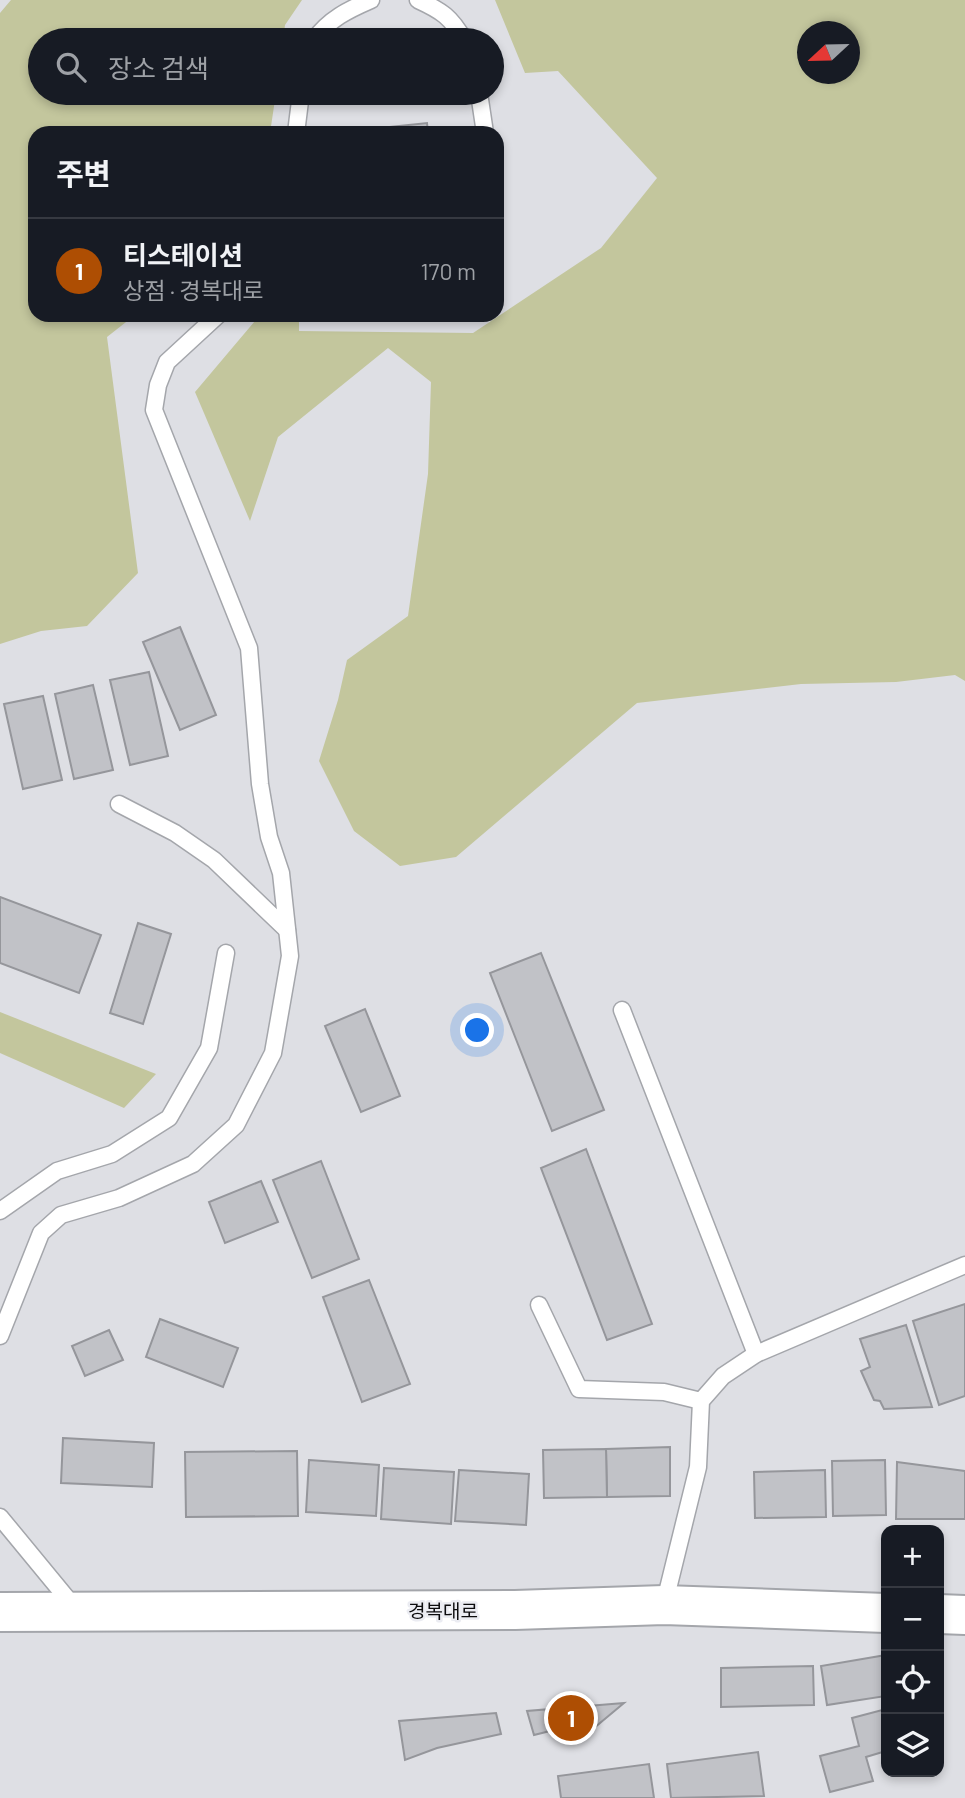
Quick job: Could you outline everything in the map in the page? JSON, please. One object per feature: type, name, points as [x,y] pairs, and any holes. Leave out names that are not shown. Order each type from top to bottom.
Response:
[{"type":"street","name":"경복대로","points":[[0,1612],[516,1610],[664,1605],[881,1613]]},
{"type":"street","points":[[944,1614],[965,1615]]},
{"type":"lane","points":[[322,28],[337,16],[371,0]]},
{"type":"lane","points":[[418,0],[439,10],[457,28]]},
{"type":"lane","points":[[297,126],[300,105]]},
{"type":"lane","points":[[481,105],[484,126]]},
{"type":"lane","points":[[0,1336],[41,1233],[61,1215],[119,1198],[193,1164],[236,1125],[274,1053],[290,956],[281,873],[269,837],[260,784],[250,648],[154,411],[158,385],[167,362],[210,322]]},
{"type":"lane","points":[[118,804],[175,833],[214,860],[287,930]]},
{"type":"lane","points":[[0,1211],[57,1171],[112,1154],[169,1118],[209,1048],[226,953]]},
{"type":"lane","points":[[622,1010],[756,1354]]},
{"type":"lane","points":[[664,1605],[698,1467],[701,1401],[723,1376],[756,1354],[965,1265]]},
{"type":"lane","points":[[539,1305],[579,1389],[664,1392],[701,1401]]},
{"type":"lane","points":[[0,1517],[76,1610]]},
{"type":"green space","points":[[11,0],[302,0],[285,28],[28,28],[28,105],[274,105],[271,126],[28,126],[28,322],[126,322],[107,337],[138,573],[87,626],[41,631],[0,644],[0,13]]},
{"type":"green space","points":[[495,0],[965,0],[965,681],[955,675],[896,682],[801,684],[637,703],[456,857],[400,866],[354,831],[319,761],[347,660],[408,616],[428,474],[431,382],[388,348],[278,437],[250,521],[195,392],[254,322],[299,322],[299,331],[473,333],[490,322],[504,322],[504,312],[601,248],[657,178],[558,71],[525,73]]},
{"type":"green space","points":[[0,1012],[156,1074],[124,1108],[0,1053]]},
{"type":"building","points":[[427,123],[427,126],[399,126]]},
{"type":"building","points":[[180,627],[216,715],[180,730],[143,642]]},
{"type":"building","points":[[149,672],[168,756],[130,765],[110,680]]},
{"type":"building","points":[[93,685],[113,770],[74,779],[55,694]]},
{"type":"building","points":[[43,696],[62,780],[23,789],[4,704]]},
{"type":"building","points":[[0,897],[101,935],[79,993],[0,963]]},
{"type":"building","points":[[138,923],[171,934],[143,1024],[110,1013]]},
{"type":"building","points":[[541,953],[604,1110],[552,1131],[490,973]]},
{"type":"building","points":[[365,1009],[400,1096],[361,1112],[325,1026]]},
{"type":"building","points":[[586,1149],[652,1324],[607,1340],[541,1168]]},
{"type":"building","points":[[321,1161],[359,1259],[312,1278],[273,1180]]},
{"type":"building","points":[[261,1181],[278,1222],[225,1243],[209,1202]]},
{"type":"building","points":[[369,1280],[410,1384],[362,1402],[323,1297]]},
{"type":"building","points":[[965,1304],[965,1396],[939,1405],[913,1321]]},
{"type":"building","points":[[160,1319],[238,1348],[223,1387],[146,1357]]},
{"type":"building","points":[[906,1325],[932,1407],[884,1409],[880,1401],[874,1400],[861,1371],[870,1367],[860,1339]]},
{"type":"building","points":[[109,1330],[123,1360],[85,1376],[72,1346]]},
{"type":"building","points":[[63,1438],[154,1443],[152,1487],[61,1483]]},
{"type":"building","points":[[670,1447],[670,1496],[607,1497],[606,1449]]},
{"type":"building","points":[[606,1449],[607,1497],[544,1498],[543,1450]]},
{"type":"building","points":[[297,1451],[298,1516],[186,1517],[185,1452]]},
{"type":"building","points":[[309,1460],[379,1465],[376,1516],[306,1512]]},
{"type":"building","points":[[885,1460],[886,1515],[833,1516],[832,1461]]},
{"type":"building","points":[[897,1462],[965,1471],[965,1519],[896,1519]]},
{"type":"building","points":[[384,1468],[454,1472],[451,1524],[381,1519]]},
{"type":"building","points":[[459,1470],[529,1474],[526,1525],[455,1521]]},
{"type":"building","points":[[825,1470],[826,1517],[755,1518],[754,1472]]},
{"type":"building","points":[[881,1656],[881,1697],[827,1705],[821,1666]]},
{"type":"building","points":[[813,1666],[814,1705],[721,1707],[721,1668]]},
{"type":"building","points":[[624,1703],[594,1728],[554,1730],[534,1735],[527,1711]]},
{"type":"building","points":[[881,1710],[881,1752],[866,1757],[873,1781],[830,1792],[820,1756],[859,1746],[852,1718]]},
{"type":"building","points":[[496,1713],[501,1734],[437,1748],[405,1760],[399,1721]]},
{"type":"building","points":[[758,1752],[764,1796],[671,1798],[667,1764]]},
{"type":"building","points":[[649,1764],[654,1798],[561,1798],[558,1776]]},
{"type":"place","name":"티스테이션","points":[[571,1718]]}]
